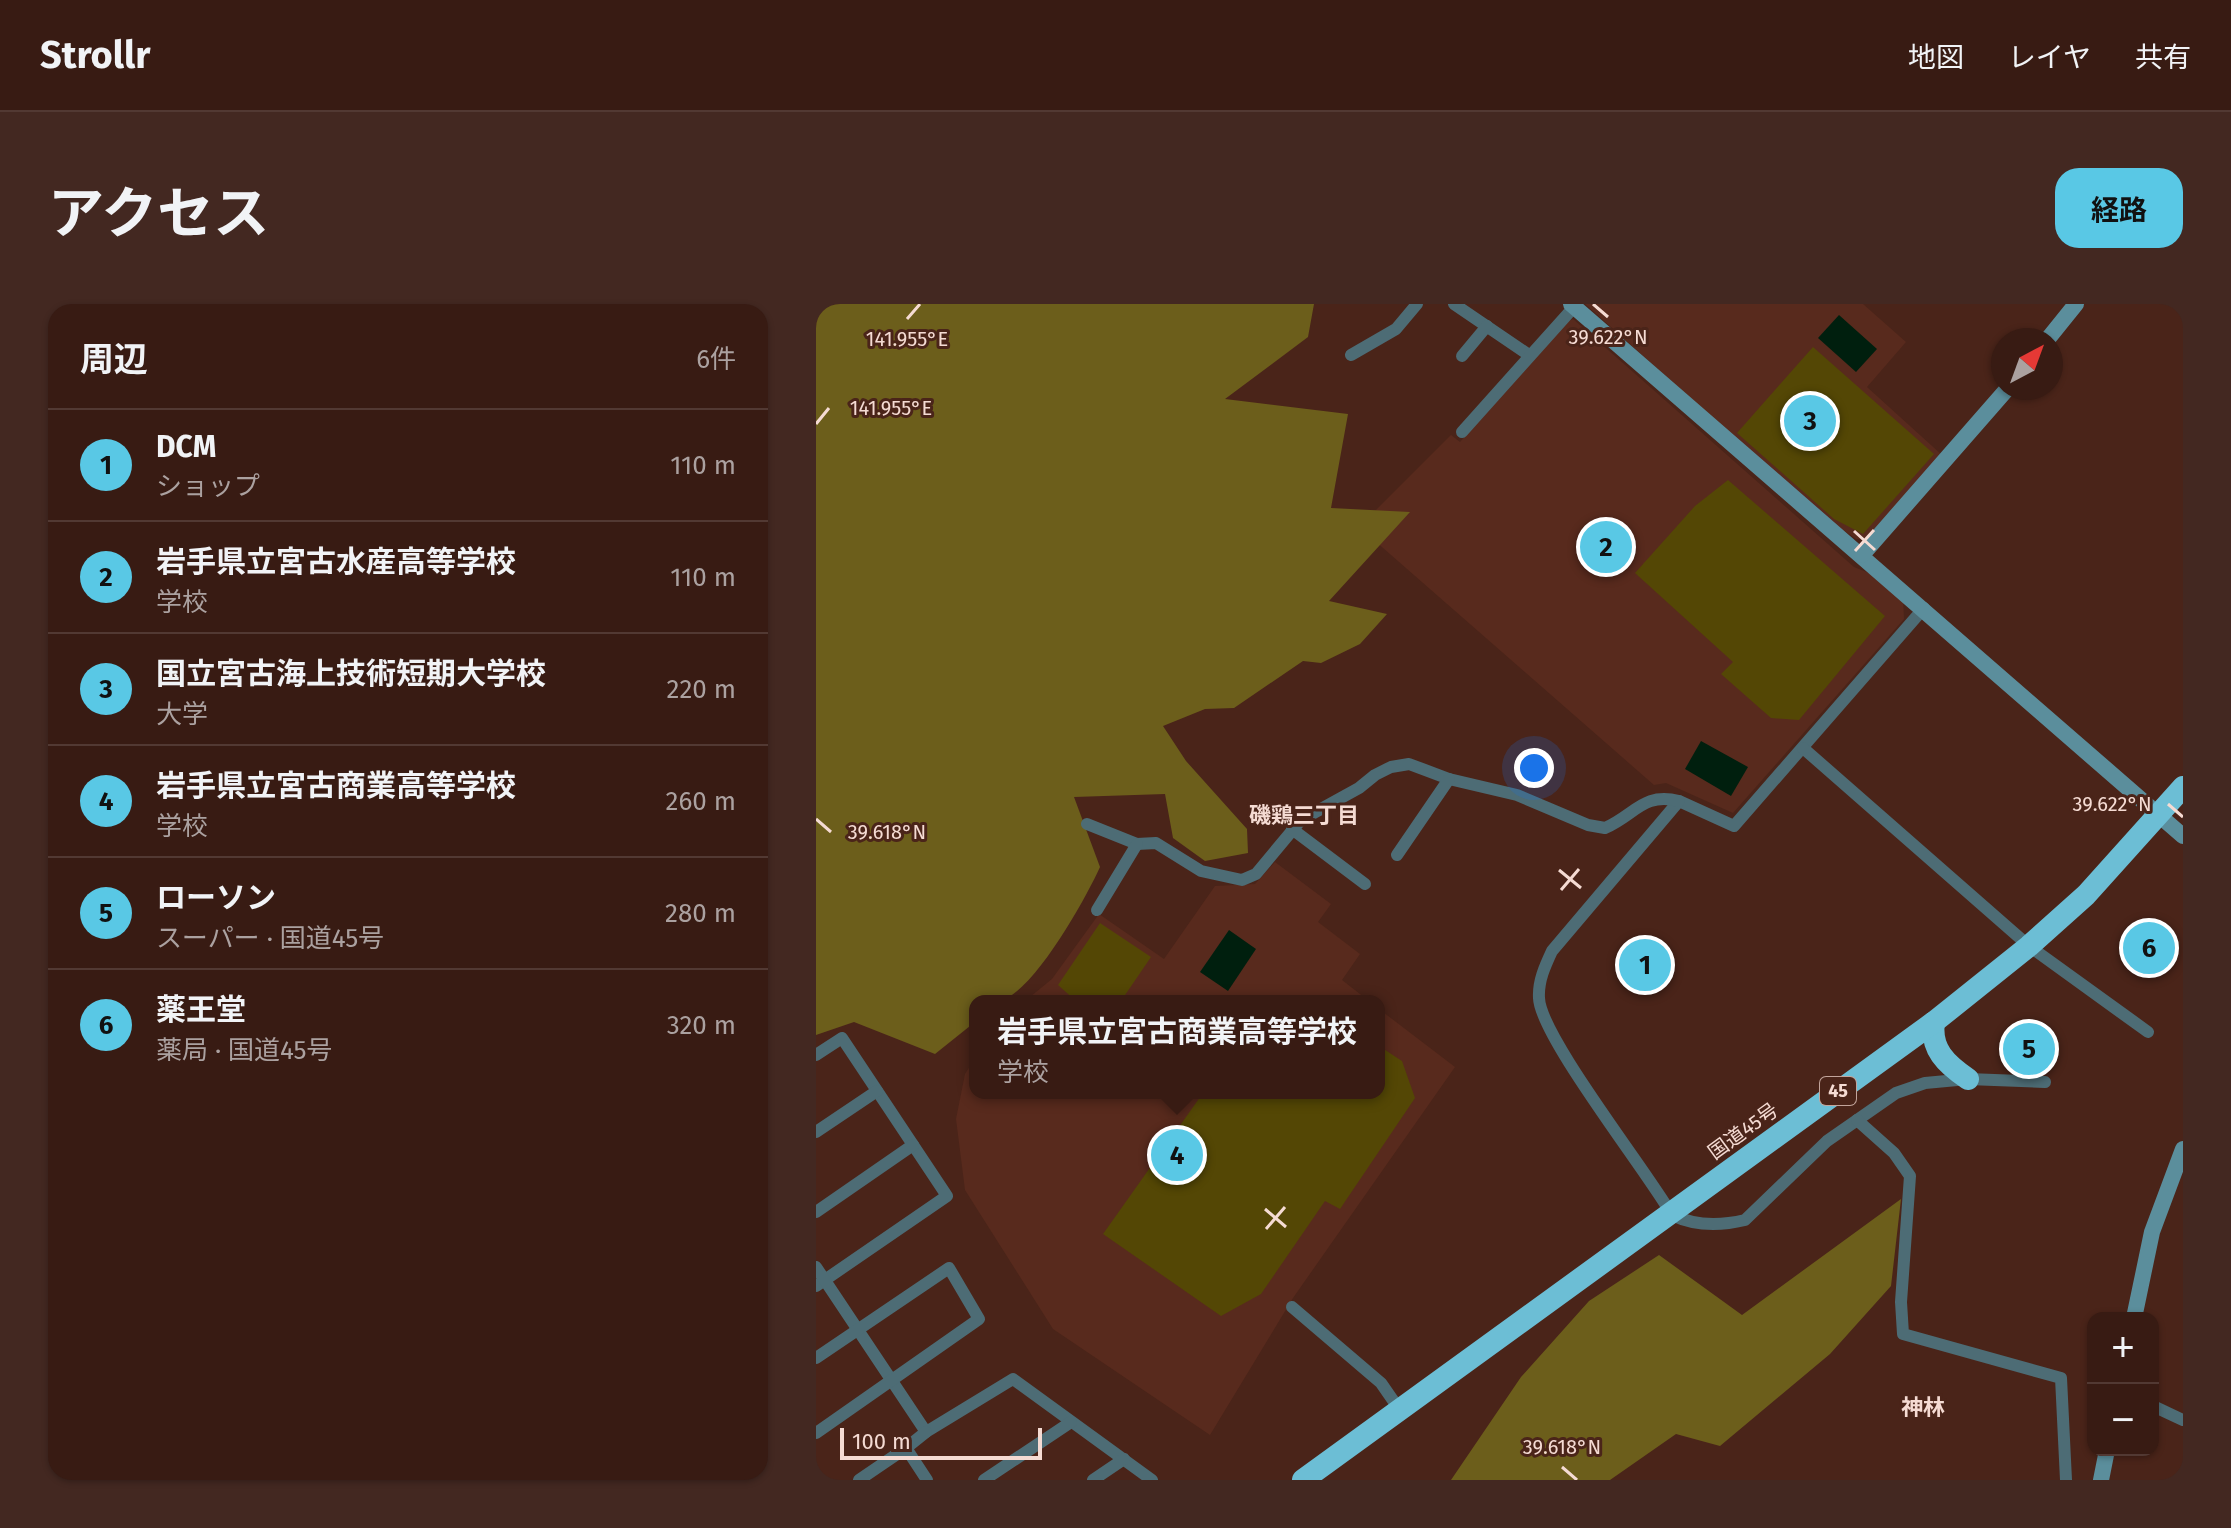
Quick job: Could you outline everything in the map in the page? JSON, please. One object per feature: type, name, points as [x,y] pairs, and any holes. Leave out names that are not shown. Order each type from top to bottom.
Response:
[{"type":"highway","name":"国道45号","points":[[1303,1480],[1934,1022],[2029,946],[2086,895],[2183,787]]},
{"type":"highway","points":[[1934,1022],[1932,1038],[1939,1054],[1968,1079]]},
{"type":"street","points":[[1351,355],[1396,329],[1417,304]]},
{"type":"street","points":[[1454,304],[1529,355]]},
{"type":"street","points":[[2057,328],[2076,304]]},
{"type":"street","points":[[1462,432],[1573,306],[2183,836]]},
{"type":"street","points":[[1462,356],[1487,326]]},
{"type":"street","points":[[1862,555],[1998,400]]},
{"type":"street","points":[[1087,824],[1137,844],[1156,843],[1201,871],[1242,880],[1256,874],[1292,829],[1320,808],[1391,767],[1409,764],[1449,779],[1517,795],[1588,825],[1605,828],[1646,801],[1661,797],[1679,801],[1734,826],[1924,608]]},
{"type":"street","points":[[1803,748],[2029,946],[2148,1032]]},
{"type":"street","points":[[1397,855],[1449,779]]},
{"type":"street","points":[[1679,801],[1552,951],[1541,976],[1538,1000],[1556,1040],[1672,1215],[1713,1225],[1745,1220],[1827,1141],[1896,1093],[1925,1083],[1968,1079],[2045,1082]]},
{"type":"street","points":[[1292,829],[1365,884]]},
{"type":"street","points":[[1097,910],[1137,844]]},
{"type":"street","points":[[816,1055],[842,1038],[947,1196],[820,1283]]},
{"type":"street","points":[[816,1132],[877,1091]]},
{"type":"street","points":[[1857,1120],[1894,1153],[1910,1176],[1901,1302],[1903,1334],[2061,1378],[2066,1480]]},
{"type":"street","points":[[816,1212],[913,1145]]},
{"type":"street","points":[[2135,1312],[2152,1232],[2183,1149]]},
{"type":"street","points":[[816,1267],[820,1283],[857,1329],[926,1432]]},
{"type":"street","points":[[816,1358],[949,1268],[979,1319],[816,1433]]},
{"type":"street","points":[[1292,1307],[1381,1383],[1399,1409]]},
{"type":"street","points":[[859,1480],[926,1432],[1013,1379],[1152,1480]]},
{"type":"street","points":[[2159,1409],[2183,1420]]},
{"type":"street","points":[[984,1480],[1071,1422]]},
{"type":"street","points":[[906,1448],[927,1480]]},
{"type":"street","points":[[2101,1480],[2106,1456]]},
{"type":"street","points":[[1093,1480],[1124,1459]]},
{"type":"shaded area","points":[[816,304],[1314,304],[1308,337],[1225,399],[1348,414],[1331,508],[1410,512],[1329,601],[1387,614],[1360,644],[1321,663],[1303,661],[1234,708],[1205,709],[1163,726],[1186,761],[1247,829],[1248,853],[1205,861],[1173,838],[1165,794],[1074,797],[1100,867],[1058,942],[1028,981],[1011,995],[969,995],[969,1027],[935,1054],[854,1022],[816,1035]]},
{"type":"shaded area","points":[[1585,304],[1863,304],[1906,342],[1867,387],[1942,455],[1867,539],[1856,539],[1823,516]]},
{"type":"shaded area","points":[[1839,315],[1877,349],[1856,372],[1818,338]]},
{"type":"shaded area","points":[[1573,319],[1854,567],[1879,577],[1903,598],[1904,619],[1733,813],[1666,783],[1654,785],[1359,527],[1451,435],[1460,442],[1563,323]]},
{"type":"shaded area","points":[[1813,347],[1934,454],[1863,534],[1834,519],[1737,433]]},
{"type":"shaded area","points":[[1728,480],[1885,616],[1799,720],[1771,718],[1721,674],[1733,662],[1635,573],[1695,506]]},
{"type":"shaded area","points":[[1701,741],[1748,767],[1731,796],[1685,769]]},
{"type":"shaded area","points":[[1275,862],[1331,904],[1318,922],[1360,954],[1342,980],[1361,995],[1032,995],[1052,979],[1099,914],[1164,959],[1215,886],[1255,884]]},
{"type":"shaded area","points":[[1100,923],[1151,957],[1125,995],[1069,995],[1058,985]]},
{"type":"shaded area","points":[[1229,930],[1256,949],[1228,991],[1200,972]]},
{"type":"shaded area","points":[[1385,1014],[1455,1067],[1293,1298],[1210,1435],[1053,1329],[965,1190],[956,1119],[969,1068],[969,1099],[1385,1099]]},
{"type":"shaded area","points":[[1385,1050],[1402,1061],[1415,1098],[1340,1209],[1325,1201],[1261,1294],[1221,1316],[1103,1234],[1199,1099],[1385,1099]]},
{"type":"shaded area","points":[[1901,1199],[1891,1286],[1830,1354],[1720,1446],[1676,1434],[1610,1480],[1451,1480],[1521,1377],[1589,1301],[1659,1255],[1742,1315]]},
{"type":"place","name":"国立宮古海上技術短期大学校","points":[[1810,421]]},
{"type":"place","name":"岩手県立宮古水産高等学校","points":[[1606,547]]},
{"type":"place","name":"薬王堂","points":[[2149,948]]},
{"type":"place","name":"DCM","points":[[1645,965]]},
{"type":"place","name":"ローソン","points":[[2029,1049]]},
{"type":"place","name":"岩手県立宮古商業高等学校","points":[[1177,1155]]},
{"type":"district","name":"磯鶏三丁目","points":[[1304,815]]},
{"type":"district","name":"神林","points":[[1923,1407]]}]
